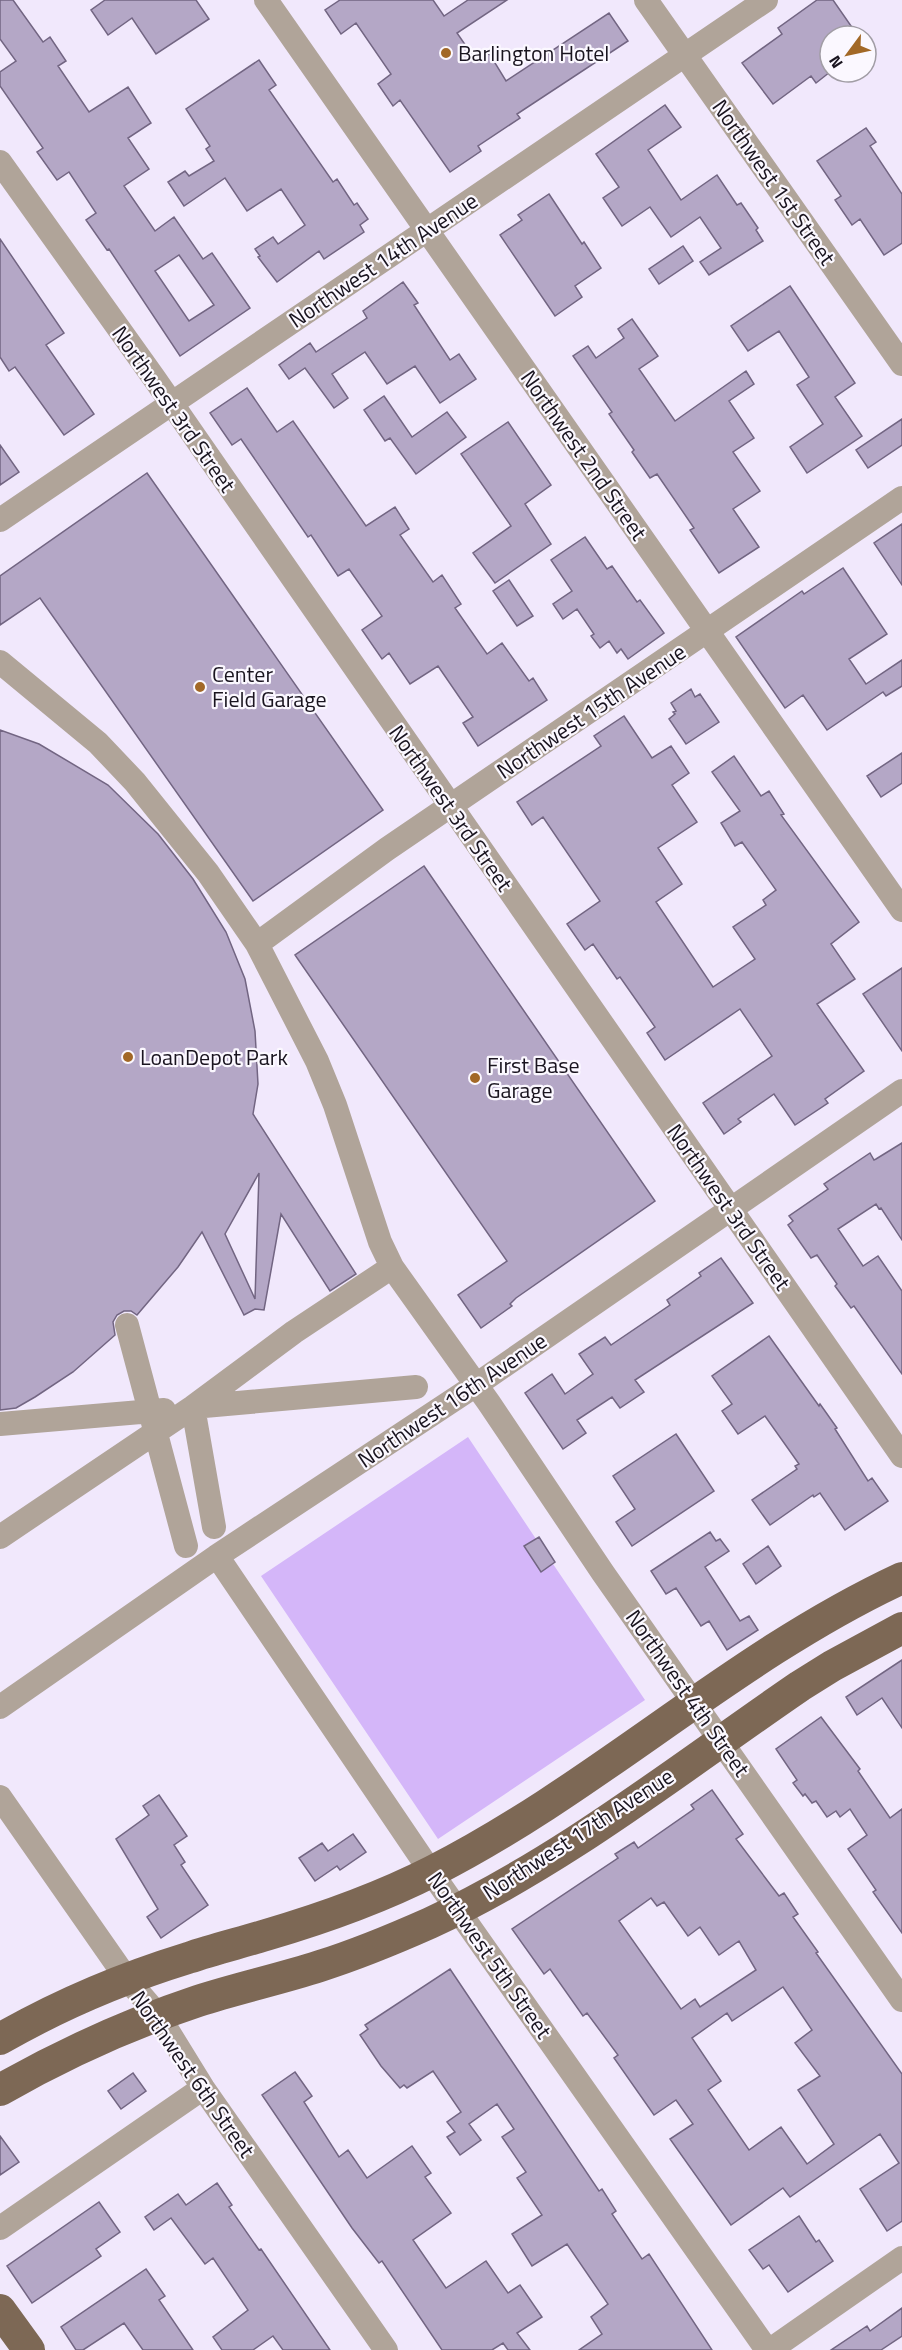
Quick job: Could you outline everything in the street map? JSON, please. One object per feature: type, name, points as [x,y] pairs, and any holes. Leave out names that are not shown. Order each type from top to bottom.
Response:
[{"type":"main road","name":"Northwest 17th Avenue","points":[[0,2039],[65,2006],[127,1979],[189,1957],[266,1936],[345,1910],[431,1872],[494,1838],[549,1804],[781,1644],[842,1608],[902,1578]]},
{"type":"main road","name":"Northwest 17th Avenue","points":[[0,2090],[62,2057],[158,2015],[329,1963],[396,1938],[458,1910],[518,1877],[575,1841],[832,1666],[902,1628]]},
{"type":"main road","points":[[0,2310],[27,2350]]},
{"type":"street","name":"Northwest 2nd Street","points":[[266,0],[902,910]]},
{"type":"street","name":"Northwest 1st Street","points":[[646,0],[902,364]]},
{"type":"street","name":"Northwest 14th Avenue","points":[[0,520],[766,0]]},
{"type":"street","name":"Northwest 3rd Street","points":[[0,162],[172,404],[902,1456]]},
{"type":"street","name":"Northwest 15th Avenue","points":[[257,944],[387,849],[902,498]]},
{"type":"street","name":"Northwest 4th Street","points":[[0,662],[98,743],[135,782],[208,873],[257,944],[290,1005],[322,1072],[380,1242],[392,1267],[902,2000]]},
{"type":"street","name":"Northwest 16th Avenue","points":[[0,1707],[217,1556],[476,1385],[902,1090]]},
{"type":"street","points":[[193,1407],[294,1332],[392,1267]]},
{"type":"street","points":[[127,1325],[186,1546]]},
{"type":"street","points":[[0,1425],[152,1421],[193,1407],[416,1387]]},
{"type":"street","points":[[193,1407],[214,1527]]},
{"type":"street","points":[[0,1537],[152,1421]]},
{"type":"street","name":"Northwest 5th Street","points":[[217,1556],[431,1872],[769,2350]]},
{"type":"street","name":"Northwest 6th Street","points":[[0,1797],[127,1979],[158,2015],[203,2088],[386,2350]]},
{"type":"street","points":[[0,2228],[203,2088]]},
{"type":"street","points":[[769,2350],[902,2258]]},
{"type":"shaded area","points":[[468,1437],[536,1539],[525,1546],[541,1571],[553,1564],[645,1700],[438,1839],[261,1576]]},
{"type":"building","points":[[0,0],[13,0],[43,42],[50,37],[66,61],[58,66],[89,112],[128,87],[151,123],[128,138],[149,169],[124,186],[155,231],[174,217],[203,259],[212,253],[250,308],[180,356],[109,249],[107,250],[86,220],[96,213],[69,172],[57,180],[37,152],[43,148],[0,86],[0,72],[16,61],[0,39]],"holes":[[[179,255],[214,305],[189,321],[155,271]]]},
{"type":"building","points":[[105,0],[196,0],[209,19],[156,54],[132,18],[108,35],[91,10]]},
{"type":"building","points":[[340,0],[433,0],[444,16],[468,0],[507,0],[457,33],[477,62],[489,53],[506,81],[609,13],[628,41],[517,114],[520,118],[478,146],[481,151],[450,172],[400,100],[393,106],[378,84],[391,74],[356,23],[341,34],[325,10]]},
{"type":"building","points":[[817,0],[833,0],[850,24],[818,24],[818,81],[816,83],[811,76],[773,104],[742,63],[782,34],[778,28]]},
{"type":"building","points":[[259,60],[276,85],[269,90],[333,182],[337,179],[354,205],[357,203],[368,219],[360,225],[364,232],[324,259],[319,251],[277,282],[258,257],[260,256],[255,249],[273,237],[278,244],[305,225],[281,189],[247,211],[225,178],[184,206],[168,182],[185,171],[189,176],[214,161],[206,149],[210,146],[186,109]]},
{"type":"building","points":[[665,105],[681,127],[648,150],[681,200],[717,175],[737,205],[741,203],[758,228],[756,230],[763,241],[709,275],[700,262],[721,248],[700,217],[671,237],[650,207],[622,226],[603,198],[619,187],[596,154]]},
{"type":"building","points":[[866,128],[876,142],[870,146],[902,194],[902,243],[884,255],[860,219],[852,225],[835,200],[841,196],[817,161]]},
{"type":"building","points":[[549,194],[601,268],[575,286],[582,297],[555,316],[500,235],[522,220],[518,215]]},
{"type":"building","points":[[0,239],[64,333],[46,345],[94,414],[64,435],[15,367],[9,371],[0,357]]},
{"type":"building","points":[[683,246],[693,261],[659,284],[649,269]]},
{"type":"building","points":[[403,282],[418,303],[414,305],[450,360],[459,354],[476,379],[440,403],[415,366],[387,384],[365,352],[332,374],[348,398],[334,408],[305,368],[289,379],[279,365],[310,343],[316,352],[367,318],[363,311]]},
{"type":"building","points":[[790,286],[855,383],[835,397],[862,436],[807,473],[790,447],[823,424],[797,385],[809,377],[779,331],[748,351],[731,326]]},
{"type":"building","points":[[632,319],[658,356],[639,369],[675,421],[746,371],[754,384],[729,401],[754,438],[733,452],[760,491],[733,509],[759,547],[719,573],[690,530],[694,528],[657,474],[650,478],[632,452],[634,450],[609,414],[612,412],[573,356],[588,346],[596,358],[624,338],[618,329]]},
{"type":"building","points":[[247,388],[277,432],[293,421],[366,526],[395,507],[409,529],[400,535],[433,582],[442,575],[461,604],[455,608],[487,654],[502,643],[529,681],[533,678],[547,700],[478,746],[463,723],[473,717],[438,666],[410,684],[389,653],[382,659],[362,630],[382,616],[349,569],[338,576],[311,535],[308,537],[241,439],[232,445],[210,413]]},
{"type":"building","points":[[384,396],[412,437],[447,412],[466,437],[416,474],[390,438],[385,441],[364,410]]},
{"type":"building","points":[[902,419],[902,445],[868,468],[856,450]]},
{"type":"building","points":[[508,422],[551,485],[525,504],[551,544],[495,583],[473,553],[511,526],[461,454]]},
{"type":"building","points":[[0,445],[19,472],[0,485]]},
{"type":"building","name":"Center Field Garage","points":[[147,473],[383,810],[253,901],[40,598],[0,625],[0,576]]},
{"type":"building","points":[[902,524],[902,585],[874,543]]},
{"type":"building","points":[[585,537],[607,569],[612,566],[637,602],[640,600],[664,633],[628,659],[621,649],[617,653],[609,641],[600,648],[591,636],[594,634],[577,609],[563,619],[553,604],[572,591],[551,560]]},
{"type":"building","points":[[843,568],[887,634],[849,659],[866,684],[902,660],[902,686],[886,696],[883,692],[827,730],[803,695],[785,708],[736,637],[802,591],[804,594]]},
{"type":"building","points":[[509,580],[533,616],[517,626],[493,591]]},
{"type":"building","points":[[691,689],[695,697],[700,694],[719,722],[686,744],[669,719],[676,711],[671,703]]},
{"type":"building","points":[[624,716],[652,758],[671,746],[689,773],[672,785],[697,822],[658,848],[682,884],[656,902],[713,987],[755,959],[733,927],[766,905],[763,900],[776,890],[742,842],[735,846],[721,823],[740,811],[712,772],[734,756],[761,796],[769,791],[784,814],[781,815],[859,922],[831,944],[855,979],[817,1004],[864,1071],[825,1099],[828,1103],[795,1125],[774,1094],[738,1119],[741,1122],[724,1134],[703,1103],[772,1056],[740,1009],[665,1060],[647,1033],[655,1027],[620,977],[617,979],[593,944],[585,950],[567,924],[600,901],[543,817],[532,825],[517,802],[601,746],[594,736]]},
{"type":"building","name":"LoanDepot Park","points":[[0,730],[39,744],[108,785],[158,834],[193,879],[226,932],[245,979],[255,1031],[258,1084],[253,1114],[356,1274],[330,1291],[281,1214],[264,1310],[255,1309],[244,1315],[202,1232],[178,1267],[137,1315],[131,1311],[124,1311],[117,1315],[113,1322],[115,1335],[73,1372],[35,1397],[16,1408],[0,1410]],"holes":[[[259,1173],[255,1299],[225,1234]]]},
{"type":"building","points":[[902,753],[902,783],[881,797],[867,776]]},
{"type":"building","name":"First Base Garage","points":[[424,866],[655,1201],[516,1298],[510,1304],[512,1306],[481,1328],[458,1295],[507,1261],[295,955]]},
{"type":"building","points":[[902,968],[902,1051],[863,994]]},
{"type":"building","points":[[902,1143],[902,1240],[876,1204],[838,1229],[863,1266],[878,1256],[902,1291],[902,1374],[854,1306],[851,1308],[835,1286],[837,1284],[817,1255],[811,1258],[788,1225],[793,1221],[789,1216],[828,1189],[824,1184],[870,1153],[874,1160]]},
{"type":"building","points":[[721,1258],[753,1303],[635,1380],[644,1392],[620,1408],[612,1397],[577,1420],[586,1433],[563,1449],[525,1393],[552,1374],[565,1394],[593,1374],[579,1354],[605,1337],[611,1345],[670,1305],[667,1300],[701,1276],[699,1273]]},
{"type":"building","points":[[769,1336],[837,1428],[835,1429],[868,1481],[872,1478],[888,1501],[845,1530],[820,1493],[814,1497],[813,1495],[770,1525],[752,1500],[797,1469],[795,1466],[799,1464],[765,1416],[738,1434],[722,1411],[732,1404],[712,1376]]},
{"type":"building","points":[[676,1434],[714,1491],[632,1546],[616,1522],[635,1509],[613,1476]]},
{"type":"building","points":[[710,1532],[716,1541],[720,1539],[729,1551],[705,1567],[740,1621],[749,1616],[758,1630],[727,1650],[709,1621],[701,1626],[676,1588],[666,1594],[651,1571]]},
{"type":"building","points":[[539,1537],[555,1562],[541,1572],[524,1546]]},
{"type":"building","points":[[768,1546],[781,1566],[756,1584],[743,1564]]},
{"type":"building","points":[[902,1660],[902,1728],[882,1698],[857,1715],[846,1697]]},
{"type":"building","points":[[821,1717],[860,1769],[858,1771],[890,1818],[902,1809],[902,1933],[873,1892],[876,1890],[848,1849],[867,1835],[850,1809],[840,1817],[836,1811],[827,1817],[816,1801],[812,1803],[805,1794],[803,1796],[793,1783],[797,1780],[776,1749]]},
{"type":"building","points":[[712,1790],[743,1834],[736,1839],[779,1896],[784,1893],[798,1914],[793,1917],[818,1952],[816,1953],[902,2074],[902,2221],[887,2231],[860,2189],[899,2163],[880,2134],[790,2197],[783,2188],[731,2225],[670,2139],[693,2124],[676,2100],[654,2115],[614,2058],[618,2055],[587,2013],[583,2016],[550,1969],[544,1974],[512,1929],[618,1858],[615,1854],[634,1842],[638,1848],[694,1809],[691,1805]],"holes":[[[651,1898],[657,1906],[664,1902],[688,1936],[700,1927],[719,1955],[739,1941],[756,1970],[700,2007],[695,1999],[681,2009],[619,1921]],[[783,1987],[812,2030],[795,2043],[820,2076],[798,2090],[834,2144],[807,2164],[781,2127],[749,2150],[708,2090],[721,2081],[692,2038],[727,2013],[732,2021]]]},
{"type":"building","points":[[159,1795],[187,1836],[174,1845],[185,1862],[181,1865],[208,1905],[161,1938],[147,1917],[158,1909],[116,1839],[149,1815],[143,1806]]},
{"type":"building","points":[[353,1834],[366,1852],[340,1870],[337,1866],[315,1881],[299,1858],[322,1843],[328,1851]]},
{"type":"building","points":[[450,1969],[599,2191],[602,2189],[616,2211],[612,2214],[642,2259],[649,2254],[712,2350],[579,2350],[602,2334],[591,2317],[608,2304],[567,2244],[532,2266],[512,2234],[542,2215],[517,2178],[526,2172],[502,2137],[514,2129],[497,2104],[469,2124],[481,2140],[460,2155],[447,2137],[455,2132],[447,2122],[461,2112],[433,2071],[407,2088],[404,2085],[400,2088],[381,2066],[360,2035],[368,2029],[365,2025]]},
{"type":"building","points":[[295,2072],[312,2096],[304,2102],[339,2157],[348,2150],[367,2178],[412,2146],[431,2173],[425,2177],[451,2213],[413,2240],[446,2288],[486,2261],[508,2293],[520,2285],[542,2317],[517,2333],[530,2350],[508,2350],[503,2343],[492,2350],[442,2350],[382,2261],[379,2263],[352,2228],[262,2095]]},
{"type":"building","points":[[133,2073],[146,2091],[121,2109],[108,2091]]},
{"type":"building","points":[[0,2136],[19,2162],[0,2175]]},
{"type":"building","points":[[217,2183],[232,2205],[229,2207],[259,2250],[261,2249],[330,2350],[283,2350],[273,2336],[253,2350],[222,2350],[213,2337],[248,2310],[213,2258],[205,2264],[171,2218],[154,2230],[145,2217],[178,2194],[186,2205]]},
{"type":"building","points":[[99,2202],[120,2232],[96,2249],[101,2256],[32,2303],[7,2266]]},
{"type":"building","points":[[799,2216],[816,2242],[819,2240],[833,2261],[788,2292],[769,2265],[763,2269],[749,2250]]},
{"type":"building","points":[[146,2269],[165,2296],[159,2300],[193,2350],[143,2350],[124,2323],[83,2350],[76,2350],[61,2327]]},
{"type":"building","points":[[902,2308],[902,2336],[881,2350],[831,2350],[867,2326],[870,2331]]},
{"type":"place","name":"Barlington Hotel","points":[[446,53]]},
{"type":"place","name":"Center Field Garage","points":[[200,687]]},
{"type":"place","name":"LoanDepot Park","points":[[128,1057]]},
{"type":"place","name":"First Base Garage","points":[[475,1078]]}]
